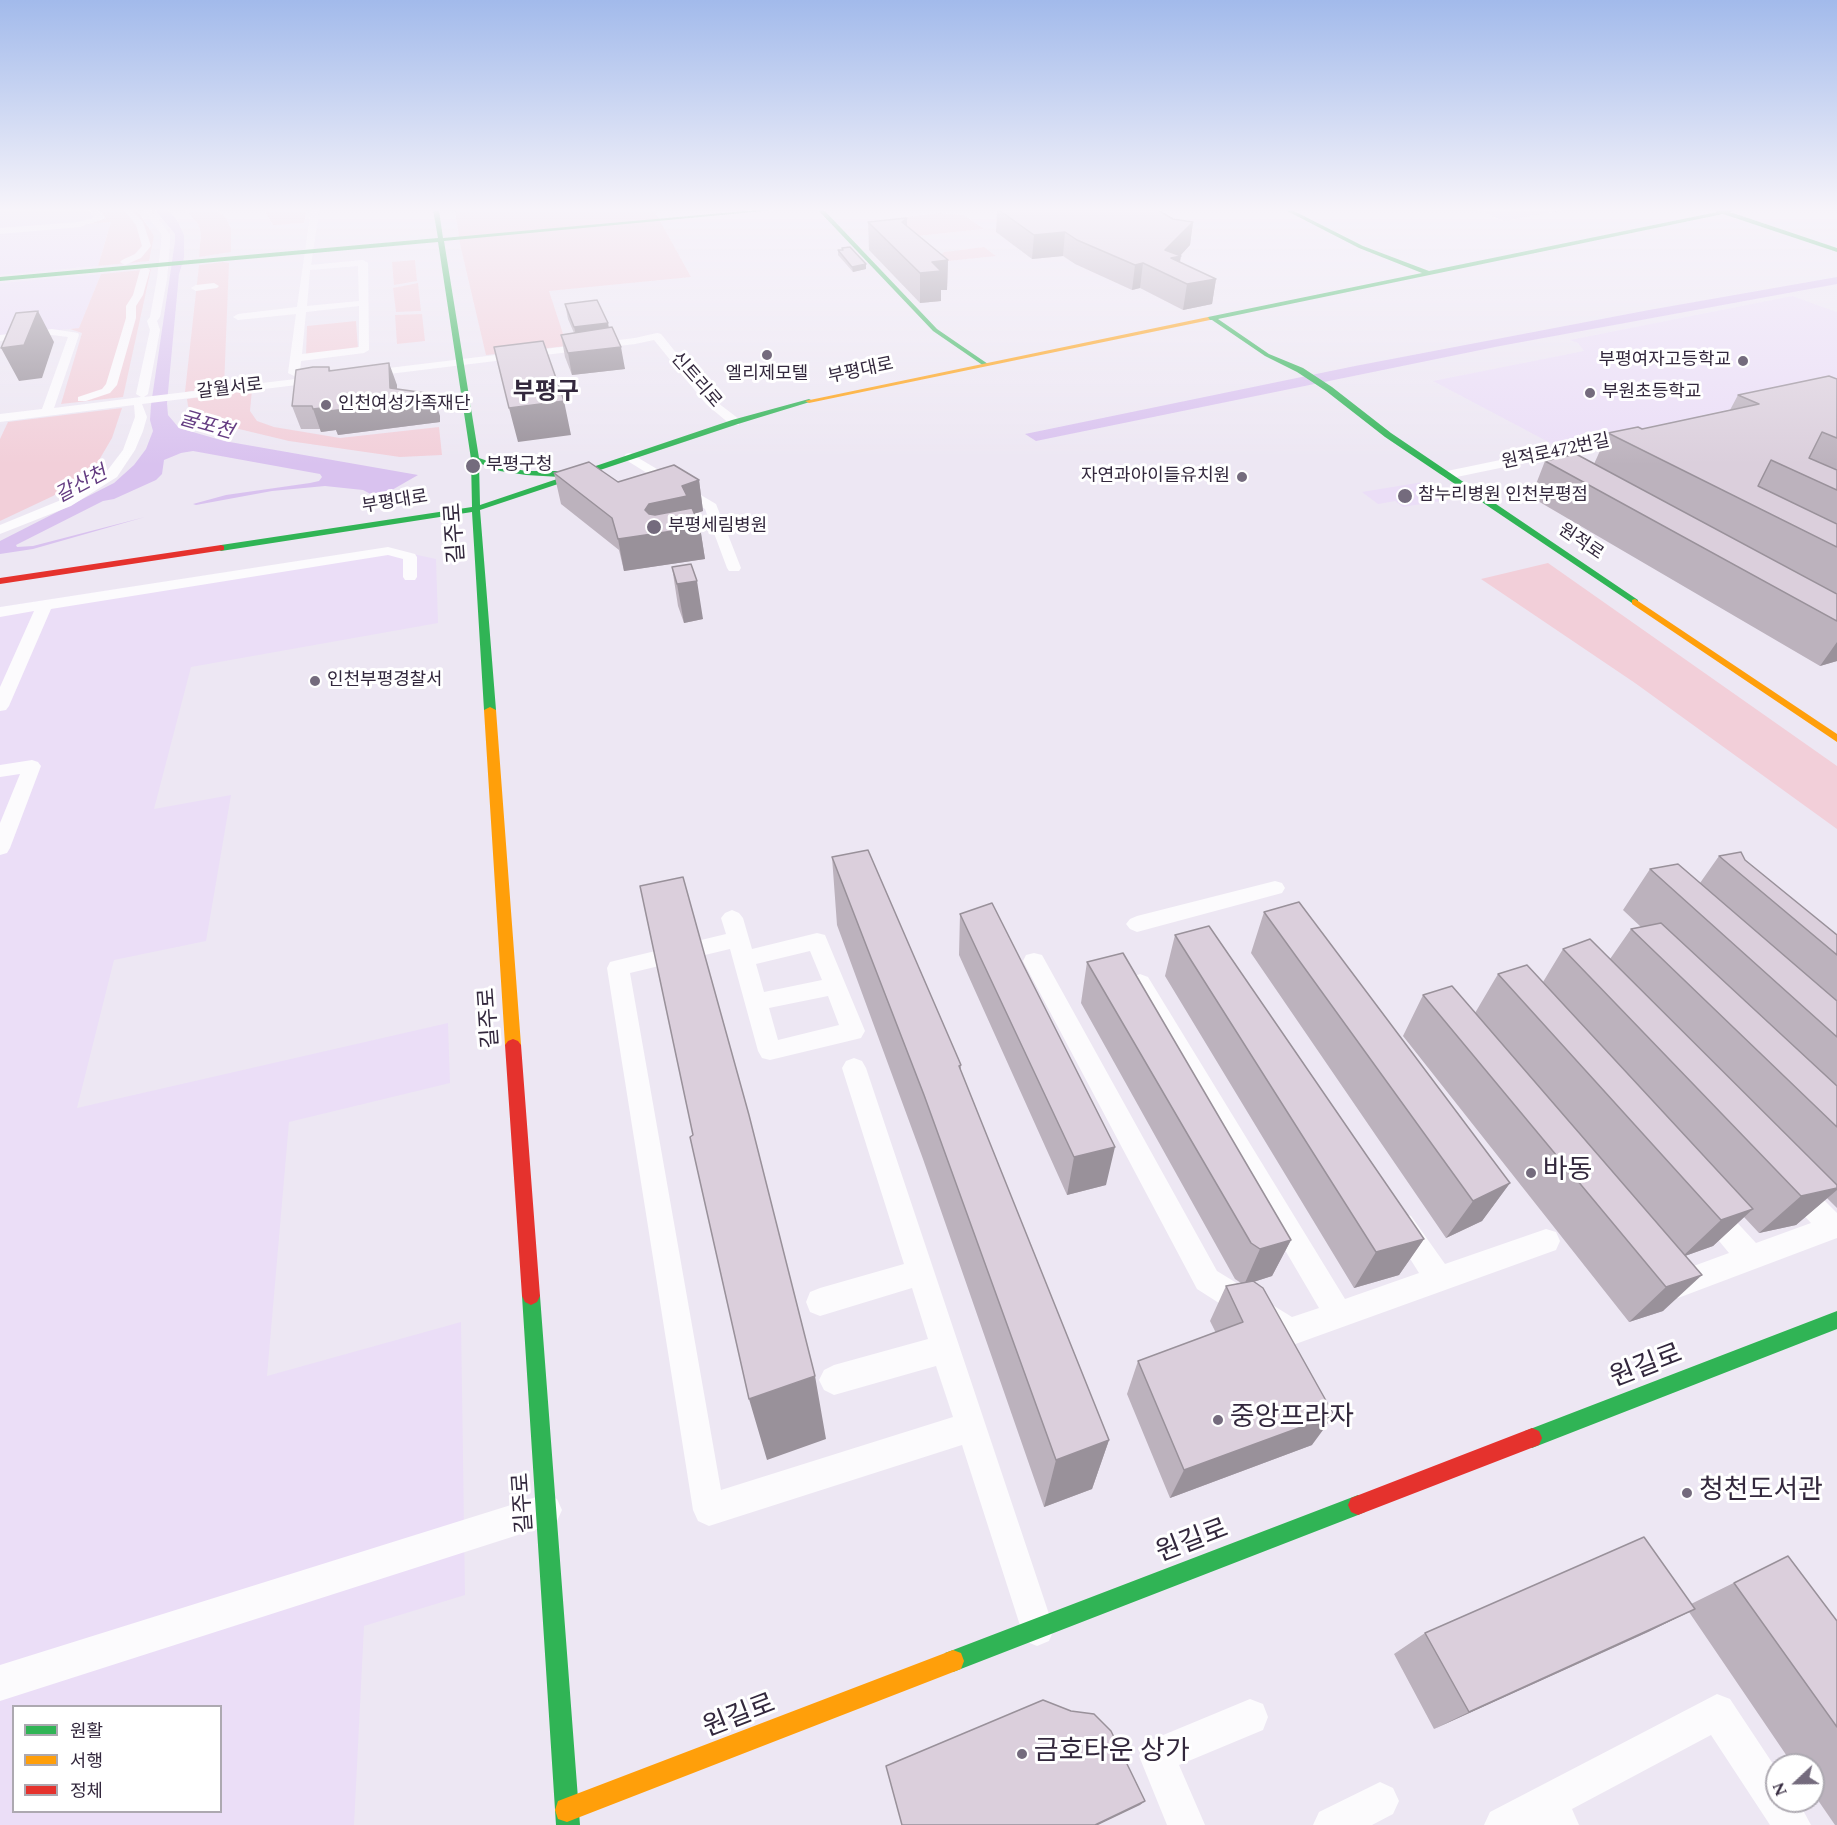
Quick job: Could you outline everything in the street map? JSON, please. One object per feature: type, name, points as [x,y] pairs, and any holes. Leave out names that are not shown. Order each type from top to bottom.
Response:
[{"type":"main road","name":"길주로","points":[[449,295],[475,459],[476,509],[568,1825]]},
{"type":"main road","points":[[900,295],[935,330],[986,365]]},
{"type":"main road","name":"부평대로","points":[[0,581],[476,509],[630,457],[806,402],[1322,295]]},
{"type":"main road","name":"원적로","points":[[1213,318],[1267,354],[1300,370],[1329,389],[1388,435],[1837,739]]},
{"type":"main road","points":[[475,459],[503,469],[526,473],[582,473]]},
{"type":"main road","name":"원길로","points":[[567,1810],[1837,1320]]},
{"type":"street","points":[[82,399],[116,396],[115,376],[131,318],[131,306],[138,295]]},
{"type":"street","points":[[0,530],[66,503],[91,489],[112,474],[129,450],[141,417],[141,400],[154,330],[152,321],[155,317],[159,295]]},
{"type":"street","points":[[293,382],[303,295]]},
{"type":"street","points":[[296,358],[364,350],[363,295]]},
{"type":"street","points":[[238,317],[363,303]]},
{"type":"street","points":[[0,338],[52,332],[66,332],[74,335],[47,412]]},
{"type":"street","name":"갈월서로","points":[[0,418],[47,412],[116,396],[198,394],[657,336]]},
{"type":"street","name":"신트리로","points":[[657,336],[710,402],[735,423]]},
{"type":"street","name":"원적로472번길","points":[[1447,475],[1645,434]]},
{"type":"street","points":[[630,457],[711,507],[714,530],[732,562]]},
{"type":"street","points":[[582,473],[602,486]]},
{"type":"street","points":[[660,494],[680,488]]},
{"type":"street","points":[[0,612],[388,552],[410,557],[410,577]]},
{"type":"street","points":[[0,706],[45,605]]},
{"type":"street","points":[[0,771],[32,766],[0,848]]},
{"type":"street","points":[[1137,924],[1275,888]]},
{"type":"street","points":[[738,939],[770,1051],[853,1031],[817,941],[738,939],[618,968],[709,1510],[971,1427]]},
{"type":"street","points":[[1034,961],[1207,1280],[1290,1332],[1546,1241]]},
{"type":"street","points":[[1140,983],[1339,1315]]},
{"type":"street","points":[[756,1002],[836,986]]},
{"type":"street","points":[[854,1068],[1037,1629]]},
{"type":"street","points":[[1663,1267],[1678,1285],[1835,1227],[1776,1169]]},
{"type":"street","points":[[1696,1195],[1751,1258]]},
{"type":"street","points":[[1386,1201],[1439,1279]]},
{"type":"street","points":[[819,1302],[920,1272]]},
{"type":"street","points":[[834,1380],[945,1349]]},
{"type":"street","points":[[0,1683],[546,1510]]},
{"type":"street","points":[[1503,1825],[1553,1814],[1717,1712],[1792,1825]]},
{"type":"street","points":[[1186,1825],[1157,1756],[1250,1717]]},
{"type":"street","points":[[1332,1825],[1380,1801]]},
{"type":"shaded area","points":[[0,295],[92,295],[79,328],[0,336]]},
{"type":"shaded area","points":[[92,295],[145,295],[123,397],[61,404],[82,333],[70,329],[79,328]]},
{"type":"shaded area","name":"굴포천","points":[[167,295],[177,295],[167,403],[168,415],[179,428],[224,441],[418,475],[378,498],[363,490],[325,486],[272,491],[196,505],[193,504],[226,495],[319,481],[322,477],[320,474],[193,451],[181,453],[164,460],[162,474],[156,480],[114,499],[103,501],[16,545],[17,547],[33,546],[145,517],[33,549],[0,554],[0,541],[114,483],[134,465],[146,449],[153,431],[150,420]]},
{"type":"shaded area","points":[[196,295],[228,295],[224,387],[185,392]]},
{"type":"shaded area","points":[[394,295],[419,295],[421,311],[396,312]]},
{"type":"shaded area","points":[[472,295],[550,295],[567,346],[486,355]]},
{"type":"shaded area","points":[[1734,295],[1776,295],[1500,346],[1036,441],[1025,434],[1355,366]]},
{"type":"shaded area","points":[[1792,296],[1837,312],[1837,386],[1558,447],[1433,381],[1584,351],[1578,343],[1570,340]]},
{"type":"shaded area","points":[[422,314],[425,341],[397,344],[395,315]]},
{"type":"shaded area","points":[[356,321],[358,349],[306,355],[307,326]]},
{"type":"shaded area","points":[[252,390],[250,411],[257,421],[274,427],[340,438],[439,427],[442,455],[400,457],[289,441],[239,429],[203,417],[191,411],[188,406],[187,399]]},
{"type":"shaded area","points":[[122,408],[112,438],[95,467],[53,496],[0,521],[0,439],[8,422]]},
{"type":"shaded area","name":"참누리병원 인천부평점","points":[[1423,482],[1447,500],[1403,507],[1395,501],[1378,504],[1362,492]]},
{"type":"shaded area","points":[[385,548],[436,559],[438,623],[191,667],[154,809],[231,795],[206,941],[114,960],[77,1108],[448,1023],[450,1083],[289,1122],[267,1376],[461,1322],[465,1595],[364,1626],[354,1825],[0,1825],[0,607]]},
{"type":"shaded area","points":[[1548,563],[1837,766],[1837,829],[1635,683],[1481,579]]},
{"type":"building","points":[[597,300],[608,323],[574,327],[565,304]]},
{"type":"building","points":[[38,311],[24,345],[1,348],[16,313]]},
{"type":"building","points":[[612,327],[621,347],[568,353],[561,335]]},
{"type":"building","points":[[543,341],[564,401],[509,408],[494,347]]},
{"type":"building","points":[[389,363],[390,388],[433,394],[433,399],[329,411],[329,407],[313,409],[312,406],[292,406],[296,370],[329,367],[329,371]]},
{"type":"building","points":[[1829,376],[1837,379],[1837,438],[1822,432],[1809,458],[1837,470],[1837,490],[1771,460],[1758,486],[1837,524],[1837,547],[1608,433],[1638,427],[1642,429],[1759,404],[1738,395]]},
{"type":"building","points":[[1576,454],[1837,594],[1837,621],[1545,461]]},
{"type":"building","points":[[589,462],[618,482],[674,465],[699,480],[682,486],[687,496],[649,504],[645,510],[655,515],[692,508],[700,527],[618,539],[612,518],[554,473]]},
{"type":"building","points":[[691,564],[697,581],[677,584],[672,567]]},
{"type":"building","points":[[868,850],[961,1065],[959,1066],[1109,1440],[1056,1460],[924,1095],[832,857]]},
{"type":"building","points":[[1741,852],[1745,860],[1837,935],[1837,955],[1719,856]]},
{"type":"building","points":[[1678,864],[1837,1001],[1837,1037],[1650,869]]},
{"type":"building","points":[[683,877],[749,1115],[815,1376],[749,1399],[690,1137],[693,1135],[640,886]]},
{"type":"building","points":[[1299,902],[1510,1183],[1473,1201],[1264,912]]},
{"type":"building","points":[[992,903],[1115,1147],[1074,1157],[960,914]]},
{"type":"building","points":[[1661,923],[1837,1086],[1837,1127],[1631,929]]},
{"type":"building","points":[[1209,926],[1424,1239],[1376,1252],[1175,935]]},
{"type":"building","points":[[1590,939],[1837,1185],[1837,1188],[1801,1196],[1563,949]]},
{"type":"building","points":[[1123,953],[1291,1240],[1260,1249],[1251,1243],[1087,962]]},
{"type":"building","points":[[1527,965],[1753,1209],[1721,1220],[1498,974]]},
{"type":"building","points":[[1452,986],[1702,1275],[1666,1287],[1423,995]]},
{"type":"building","name":"중앙프라자","points":[[1253,1281],[1263,1288],[1334,1415],[1184,1470],[1138,1361],[1243,1322],[1226,1286]]},
{"type":"building","points":[[1644,1537],[1695,1609],[1469,1712],[1425,1633]]},
{"type":"building","points":[[1788,1556],[1837,1621],[1837,1727],[1734,1583]]},
{"type":"building","name":"금호타운 상가","points":[[1043,1700],[1071,1711],[1094,1714],[1111,1731],[1145,1801],[1095,1825],[902,1825],[886,1766]]},
{"type":"traffic: fast","points":[[449,295],[475,459],[476,509],[490,710]]},
{"type":"traffic: fast","points":[[902,295],[935,330],[986,365]]},
{"type":"traffic: fast","points":[[1208,319],[1323,295]]},
{"type":"traffic: fast","points":[[1213,318],[1267,355],[1300,370],[1329,389],[1388,435],[1635,602]]},
{"type":"traffic: fast","points":[[221,548],[476,509],[735,422],[809,401]]},
{"type":"traffic: fast","points":[[475,459],[503,469],[526,473],[560,474]]},
{"type":"traffic: fast","points":[[531,1296],[568,1825]]},
{"type":"traffic: fast","points":[[1532,1438],[1837,1320]]},
{"type":"traffic: fast","points":[[953,1661],[1358,1505]]},
{"type":"traffic: slow","points":[[809,401],[1208,319]]},
{"type":"traffic: slow","points":[[1635,602],[1837,739]]},
{"type":"traffic: slow","points":[[490,710],[513,1045]]},
{"type":"traffic: slow","points":[[567,1810],[953,1661]]},
{"type":"traffic: jam","points":[[0,581],[221,548]]},
{"type":"traffic: jam","points":[[513,1045],[531,1296]]},
{"type":"traffic: jam","points":[[1358,1505],[1532,1438]]},
{"type":"place","name":"엘리제모텔","points":[[767,355]]},
{"type":"place","name":"부평여자고등학교","points":[[1743,361]]},
{"type":"place","name":"부원초등학교","points":[[1590,393]]},
{"type":"place","name":"인천여성가족재단","points":[[326,405]]},
{"type":"place","name":"부평구청","points":[[473,466]]},
{"type":"place","name":"자연과아이들유치원","points":[[1242,477]]},
{"type":"place","name":"참누리병원 인천부평점","points":[[1405,496]]},
{"type":"place","name":"부평세림병원","points":[[654,527]]},
{"type":"place","name":"인천부평경찰서","points":[[315,681]]},
{"type":"place","name":"바동","points":[[1531,1173]]},
{"type":"place","name":"중앙프라자","points":[[1218,1420]]},
{"type":"place","name":"청천도서관","points":[[1687,1493]]},
{"type":"place","name":"금호타운 상가","points":[[1022,1754]]},
{"type":"district","name":"부평구","points":[[546,394]]},
{"type":"water label","name":"갈산천","points":[[82,486]]}]
